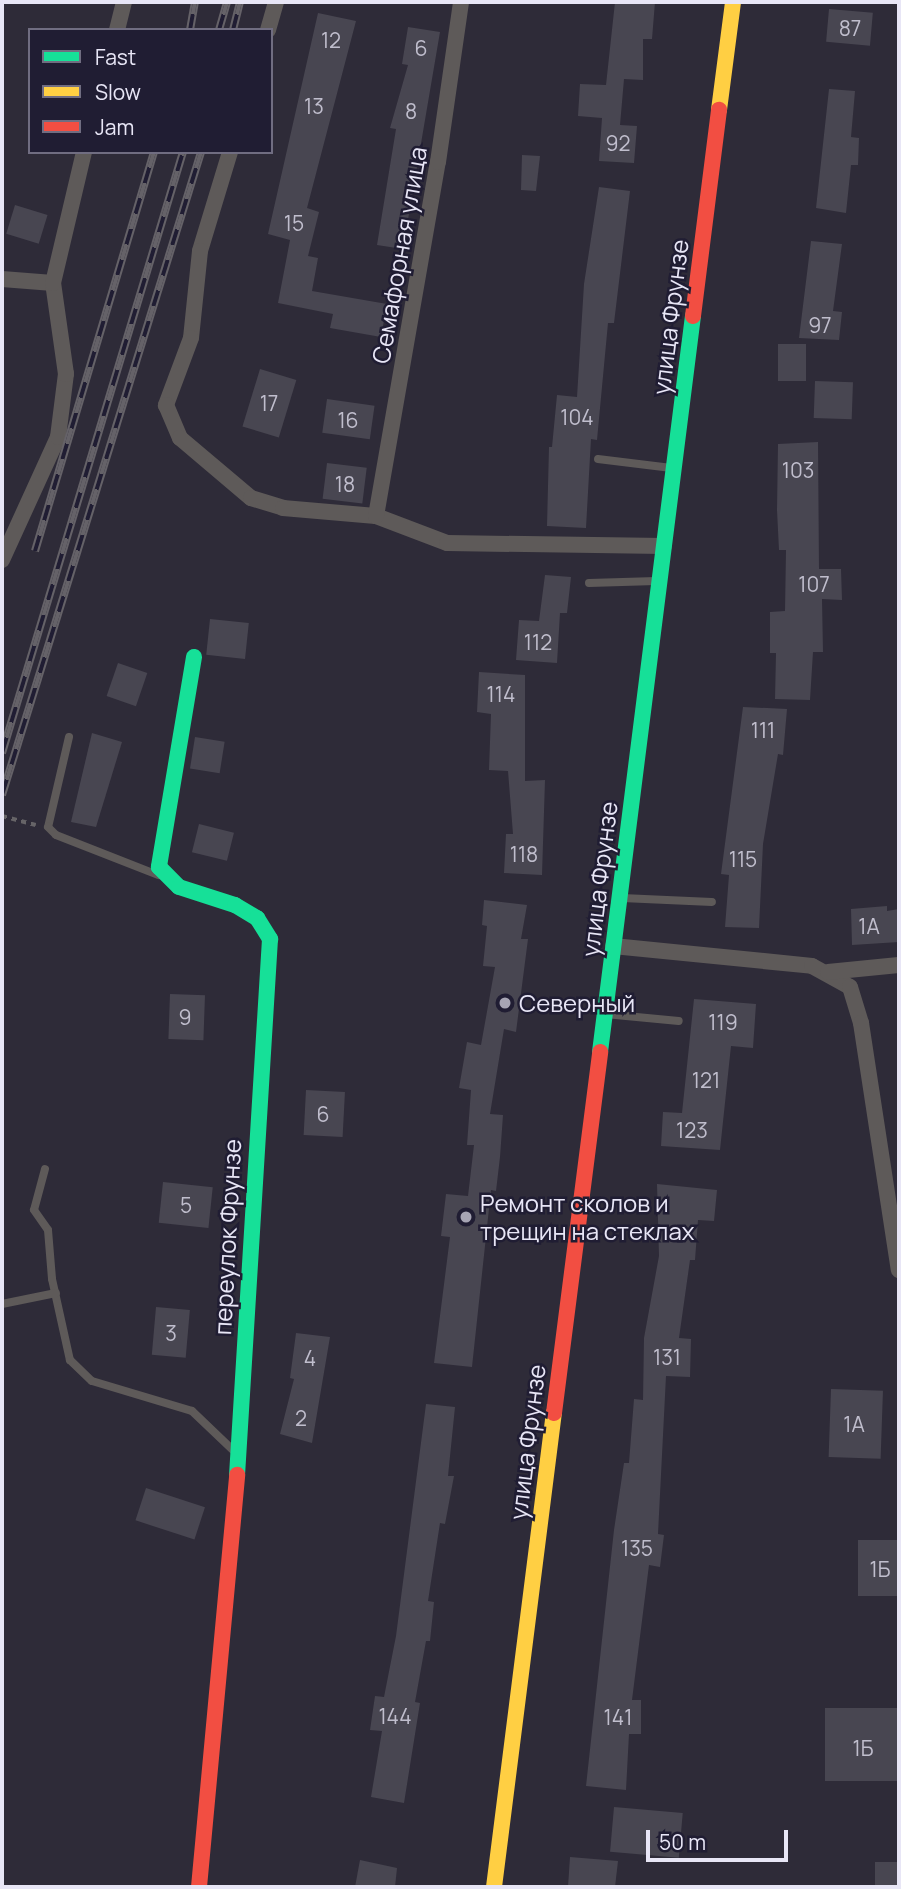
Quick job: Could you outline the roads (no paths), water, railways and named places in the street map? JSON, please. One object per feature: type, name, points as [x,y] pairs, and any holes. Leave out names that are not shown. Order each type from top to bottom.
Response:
[{"type":"street","points":[[118,28],[124,2]]},
{"type":"street","points":[[269,28],[276,2]]},
{"type":"street","name":"Семафорная улица","points":[[376,516],[438,162],[461,2]]},
{"type":"street","name":"улица Фрунзе","points":[[494,1887],[733,2]]},
{"type":"street","points":[[2,560],[58,437],[66,374],[53,283],[84,154]]},
{"type":"street","points":[[229,154],[200,251],[191,338],[166,405],[180,438],[262,503],[305,513],[376,516],[447,543],[664,547]]},
{"type":"street","points":[[2,279],[53,283]]},
{"type":"street","points":[[168,879],[159,867],[194,657]]},
{"type":"street","name":"переулок Фрунзе","points":[[168,879],[179,887],[257,918],[270,939],[238,1455],[199,1887]]},
{"type":"street","points":[[613,946],[812,965],[850,987],[858,1005],[899,1265]]},
{"type":"street","points":[[828,972],[899,965]]},
{"type":"lane","points":[[598,459],[674,468]]},
{"type":"lane","points":[[589,583],[659,581]]},
{"type":"lane","points":[[69,737],[47,817],[48,827],[57,835],[168,879]]},
{"type":"lane","points":[[619,898],[712,902]]},
{"type":"lane","points":[[605,1014],[679,1021]]},
{"type":"lane","points":[[45,1169],[34,1210],[48,1230],[56,1293],[70,1360],[92,1381],[192,1411],[238,1455]]},
{"type":"lane","points":[[2,1304],[56,1293]]},
{"type":"railway","points":[[190,28],[195,2]]},
{"type":"railway","points":[[220,28],[227,2]]},
{"type":"railway","points":[[234,28],[240,2]]},
{"type":"railway","points":[[35,551],[153,154]]},
{"type":"railway","points":[[2,753],[182,154]]},
{"type":"railway","points":[[2,795],[200,154]]},
{"type":"place","name":"Северный","points":[[505,1003]]},
{"type":"place","name":"Ремонт сколов и трещин на стеклах","points":[[466,1217]]}]
